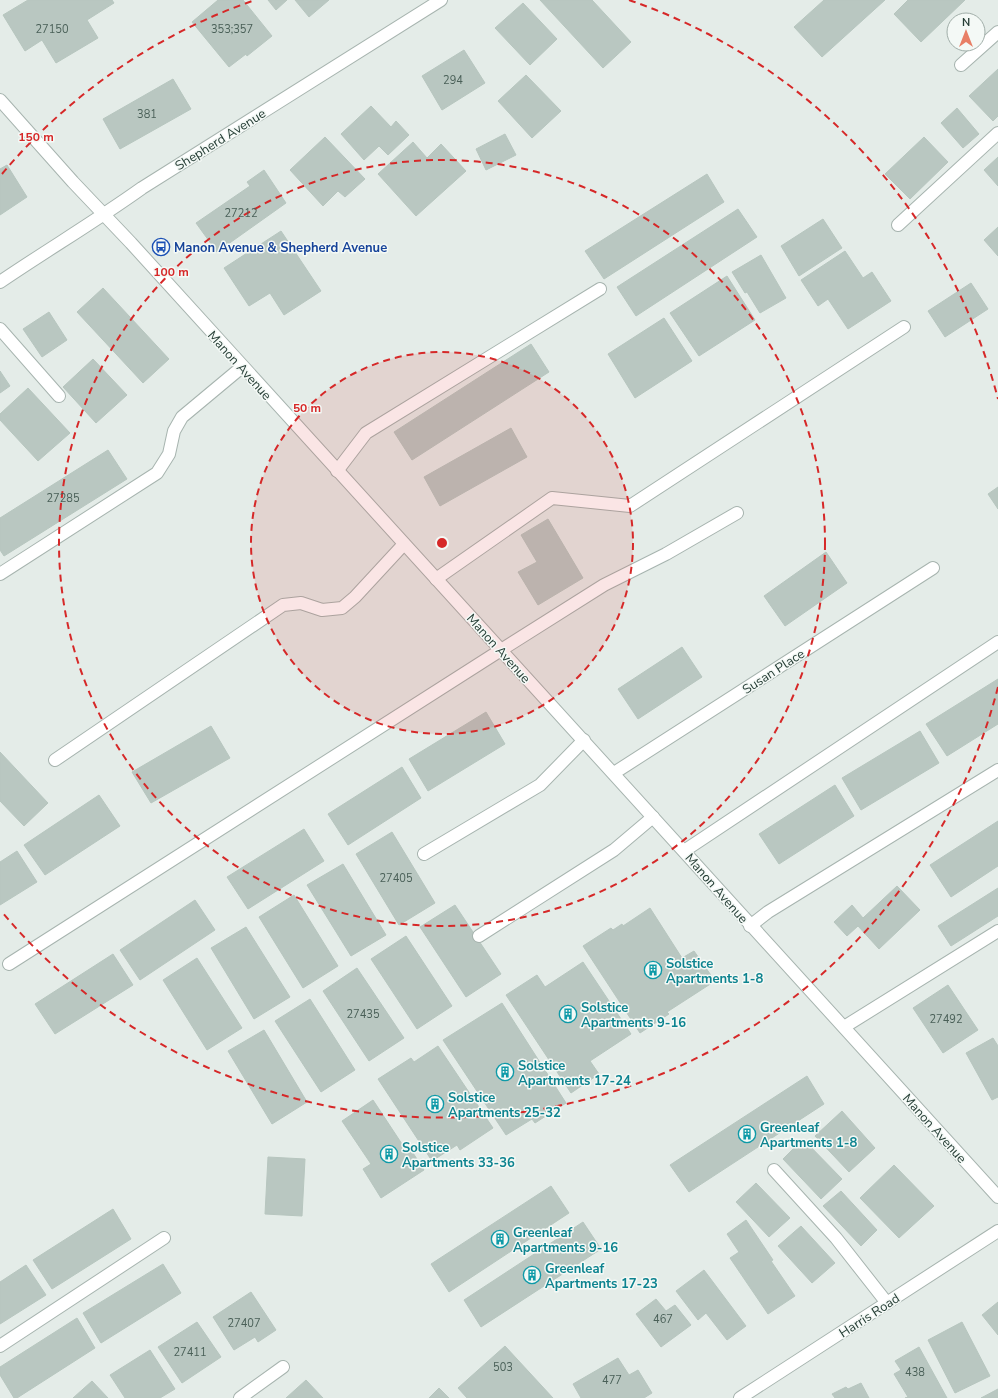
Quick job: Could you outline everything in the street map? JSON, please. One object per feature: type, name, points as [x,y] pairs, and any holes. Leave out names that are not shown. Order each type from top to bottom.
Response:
[{"type":"street","name":"Shepherd Avenue","points":[[0,282],[149,184],[442,0]]},
{"type":"street","points":[[961,65],[998,32]]},
{"type":"street","name":"Manon Avenue","points":[[0,100],[103,215],[131,243],[242,367],[584,740],[750,926],[998,1197]]},
{"type":"street","points":[[898,226],[998,133]]},
{"type":"street","points":[[337,470],[366,433],[600,289]]},
{"type":"street","points":[[436,579],[552,498],[630,506],[904,327]]},
{"type":"street","points":[[0,329],[59,396]]},
{"type":"street","points":[[0,574],[157,473],[169,454],[174,431],[182,417],[242,367]]},
{"type":"street","points":[[9,964],[604,585],[666,554],[737,513]]},
{"type":"street","points":[[55,760],[283,605],[301,603],[322,610],[342,608],[355,598],[404,544]]},
{"type":"street","name":"Susan Place","points":[[614,773],[932,568]]},
{"type":"street","points":[[684,851],[998,642]]},
{"type":"street","points":[[424,854],[540,785],[584,740]]},
{"type":"street","points":[[750,926],[768,912],[998,770]]},
{"type":"street","points":[[479,936],[614,850],[653,817]]},
{"type":"street","points":[[844,1027],[998,931]]},
{"type":"street","points":[[774,1170],[836,1238],[887,1303]]},
{"type":"street","name":"Harris Road","points":[[740,1398],[998,1231]]},
{"type":"street","points":[[0,1346],[164,1238]]},
{"type":"street","points":[[240,1398],[283,1367]]},
{"type":"building","points":[[28,0],[112,0],[114,3],[87,20],[98,38],[56,63],[42,40],[25,51],[3,15]]},
{"type":"building","points":[[218,0],[243,0],[272,36],[247,56],[246,54],[229,67],[192,22]]},
{"type":"building","points":[[268,0],[287,0],[276,10]]},
{"type":"building","points":[[295,0],[329,0],[309,17]]},
{"type":"building","points":[[540,0],[592,0],[631,42],[603,68]]},
{"type":"building","points":[[824,0],[885,0],[822,57],[794,27]]},
{"type":"building","points":[[908,0],[965,0],[952,12],[946,12],[946,18],[921,42],[894,14]]},
{"type":"building","points":[[523,3],[557,39],[530,65],[495,28]]},
{"type":"building","points":[[464,50],[485,83],[442,110],[422,76]]},
{"type":"building","points":[[998,69],[998,116],[993,121],[969,96]]},
{"type":"building","points":[[526,75],[561,111],[532,138],[498,101]]},
{"type":"building","points":[[173,79],[191,109],[120,149],[103,119]]},
{"type":"building","points":[[371,106],[391,127],[396,121],[409,135],[388,155],[379,146],[364,160],[341,134]]},
{"type":"building","points":[[957,108],[979,134],[963,148],[941,123]]},
{"type":"building","points":[[505,134],[516,155],[486,170],[476,149]]},
{"type":"building","points":[[325,137],[365,179],[345,197],[338,191],[323,206],[290,170]]},
{"type":"building","points":[[924,137],[948,162],[910,199],[885,174]]},
{"type":"building","points":[[413,142],[427,158],[441,144],[466,171],[416,216],[378,174]]},
{"type":"building","points":[[998,157],[998,186],[984,170]]},
{"type":"building","points":[[7,165],[27,197],[0,215],[0,169]]},
{"type":"building","points":[[264,170],[286,203],[217,252],[196,223],[250,186],[247,182]]},
{"type":"building","points":[[707,174],[724,202],[604,279],[585,251]]},
{"type":"building","points":[[738,209],[757,237],[636,316],[617,287]]},
{"type":"building","points":[[823,219],[842,248],[799,276],[781,246]]},
{"type":"building","points":[[998,227],[998,256],[984,240]]},
{"type":"building","points":[[281,231],[321,291],[284,315],[270,293],[249,306],[224,268]]},
{"type":"building","points":[[845,251],[863,278],[872,272],[891,301],[848,329],[828,299],[818,306],[801,280]]},
{"type":"building","points":[[761,255],[786,298],[760,313],[732,272]]},
{"type":"building","points":[[727,276],[755,320],[699,356],[670,313]]},
{"type":"building","points":[[971,283],[988,309],[945,337],[928,311]]},
{"type":"building","points":[[103,288],[169,359],[143,383],[77,312]]},
{"type":"building","points":[[49,312],[67,340],[42,357],[23,329]]},
{"type":"building","points":[[664,318],[692,361],[635,398],[608,354]]},
{"type":"building","points":[[531,344],[549,372],[412,460],[394,432]]},
{"type":"building","points":[[93,359],[127,395],[96,423],[63,387]]},
{"type":"building","points":[[0,371],[10,386],[0,393]]},
{"type":"building","points":[[28,388],[70,433],[38,461],[0,420],[0,414]]},
{"type":"building","points":[[511,428],[527,457],[440,506],[424,477]]},
{"type":"building","points":[[108,450],[127,479],[4,556],[0,550],[0,518]]},
{"type":"building","points":[[998,487],[998,509],[988,494]]},
{"type":"building","points":[[548,519],[583,578],[538,605],[518,572],[537,562],[521,535]]},
{"type":"building","points":[[826,552],[847,583],[785,626],[764,596]]},
{"type":"building","points":[[682,647],[702,677],[638,719],[618,689]]},
{"type":"building","points":[[998,679],[998,724],[947,756],[926,724]]},
{"type":"building","points":[[486,712],[505,744],[428,791],[409,759]]},
{"type":"building","points":[[211,726],[230,758],[151,803],[132,772]]},
{"type":"building","points":[[920,731],[939,763],[861,810],[842,778]]},
{"type":"building","points":[[0,752],[48,803],[24,826],[0,801]]},
{"type":"building","points":[[402,767],[421,798],[348,845],[328,814]]},
{"type":"building","points":[[835,785],[854,816],[779,864],[759,834]]},
{"type":"building","points":[[99,795],[120,826],[45,875],[24,845]]},
{"type":"building","points":[[998,821],[998,866],[951,897],[930,865]]},
{"type":"building","points":[[304,829],[324,861],[248,909],[227,877]]},
{"type":"building","points":[[392,832],[435,903],[399,925],[356,854]]},
{"type":"building","points":[[17,851],[37,882],[0,905],[0,862]]},
{"type":"building","points":[[343,864],[386,935],[351,956],[307,885]]},
{"type":"building","points":[[897,886],[920,910],[879,949],[858,926],[847,936],[834,922],[852,905],[863,918]]},
{"type":"building","points":[[998,888],[998,916],[951,946],[938,926]]},
{"type":"building","points":[[294,895],[338,966],[303,988],[259,917]]},
{"type":"building","points":[[195,900],[215,930],[140,980],[120,950]]},
{"type":"building","points":[[455,905],[501,974],[466,997],[420,927]]},
{"type":"building","name":"Solstice Apartments 1-8","points":[[650,908],[682,958],[694,951],[715,981],[667,1012],[669,1014],[640,1033],[583,946],[611,928],[613,930],[622,924],[623,926]]},
{"type":"building","points":[[246,927],[290,997],[254,1019],[211,948]]},
{"type":"building","points":[[406,936],[452,1006],[417,1029],[371,959]]},
{"type":"building","points":[[113,954],[133,985],[55,1034],[35,1004]]},
{"type":"building","points":[[197,958],[242,1028],[207,1050],[163,980]]},
{"type":"building","name":"Solstice Apartments 9-16","points":[[583,962],[631,1034],[590,1061],[599,1074],[571,1093],[506,995],[537,975],[545,987]]},
{"type":"building","points":[[357,968],[404,1038],[369,1061],[323,991]]},
{"type":"building","points":[[948,985],[978,1030],[943,1053],[913,1008]]},
{"type":"building","points":[[310,999],[355,1070],[321,1092],[275,1021]]},
{"type":"building","name":"Solstice Apartments 17-24","points":[[502,1003],[566,1103],[535,1123],[532,1119],[506,1135],[443,1040]]},
{"type":"building","points":[[264,1030],[307,1102],[272,1124],[228,1051]]},
{"type":"building","points":[[993,1038],[998,1046],[998,1097],[992,1100],[966,1053]]},
{"type":"building","name":"Solstice Apartments 25-32","points":[[438,1046],[493,1128],[460,1150],[457,1145],[432,1161],[378,1079],[411,1058],[414,1062]]},
{"type":"building","name":"Greenleaf Apartments 1-8","points":[[807,1076],[824,1104],[689,1192],[670,1165]]},
{"type":"building","name":"Solstice Apartments 33-36","points":[[373,1100],[402,1144],[406,1142],[424,1170],[381,1198],[363,1169],[371,1164],[342,1121]]},
{"type":"building","points":[[842,1111],[875,1148],[849,1172],[815,1136]]},
{"type":"building","points":[[803,1139],[842,1179],[821,1199],[783,1159]]},
{"type":"building","points":[[268,1157],[305,1159],[302,1216],[265,1214]]},
{"type":"building","points":[[894,1165],[934,1206],[899,1238],[860,1198]]},
{"type":"building","points":[[756,1183],[790,1218],[769,1237],[736,1202]]},
{"type":"building","name":"Greenleaf Apartments 9-16","points":[[551,1186],[569,1213],[449,1292],[431,1264]]},
{"type":"building","points":[[841,1191],[877,1230],[861,1246],[823,1206]]},
{"type":"building","points":[[113,1209],[131,1239],[52,1289],[33,1260]]},
{"type":"building","points":[[746,1220],[773,1260],[771,1261],[795,1296],[768,1314],[730,1258],[739,1252],[727,1234]]},
{"type":"building","name":"Greenleaf Apartments 17-23","points":[[583,1222],[601,1249],[481,1327],[464,1300]]},
{"type":"building","points":[[801,1226],[835,1263],[812,1283],[778,1246]]},
{"type":"building","points":[[163,1264],[181,1293],[101,1343],[83,1313]]},
{"type":"building","points":[[26,1265],[46,1295],[0,1324],[0,1282]]},
{"type":"building","points":[[704,1270],[746,1326],[727,1340],[706,1313],[698,1320],[676,1291]]},
{"type":"building","points":[[251,1292],[276,1330],[258,1342],[255,1337],[234,1350],[213,1317]]},
{"type":"building","points":[[656,1299],[666,1311],[675,1305],[691,1325],[661,1347],[636,1314]]},
{"type":"building","points":[[998,1302],[998,1335],[982,1315]]},
{"type":"building","points":[[77,1318],[95,1348],[17,1398],[14,1398],[0,1375],[0,1367]]},
{"type":"building","points":[[197,1322],[221,1357],[182,1383],[158,1347]]},
{"type":"building","points":[[962,1322],[990,1376],[955,1393],[928,1340]]},
{"type":"building","points":[[505,1346],[553,1398],[467,1398],[458,1388]]},
{"type":"building","points":[[919,1347],[947,1398],[905,1398],[908,1397],[894,1374],[901,1370],[895,1361]]},
{"type":"building","points":[[150,1350],[175,1389],[160,1398],[125,1398],[110,1375]]},
{"type":"building","points":[[618,1358],[629,1375],[638,1370],[652,1393],[644,1398],[581,1398],[573,1384]]},
{"type":"building","points":[[306,1380],[323,1398],[286,1398]]},
{"type":"building","points":[[92,1381],[108,1398],[73,1398]]},
{"type":"building","points":[[861,1383],[869,1398],[835,1398],[832,1394],[846,1387],[848,1389]]},
{"type":"building","points":[[439,1388],[449,1398],[429,1398]]},
{"type":"building","points":[[998,1389],[998,1398],[981,1398]]},
{"type":"place","name":"Manon Avenue & Shepherd Avenue","points":[[161,247]]},
{"type":"place","name":"Solstice Apartments 1-8","points":[[653,970]]},
{"type":"place","name":"Solstice Apartments 9-16","points":[[568,1014]]},
{"type":"place","name":"Solstice Apartments 17-24","points":[[505,1072]]},
{"type":"place","name":"Solstice Apartments 25-32","points":[[435,1104]]},
{"type":"place","name":"Greenleaf Apartments 1-8","points":[[747,1134]]},
{"type":"place","name":"Solstice Apartments 33-36","points":[[389,1154]]},
{"type":"place","name":"Greenleaf Apartments 9-16","points":[[500,1239]]},
{"type":"place","name":"Greenleaf Apartments 17-23","points":[[532,1275]]}]
